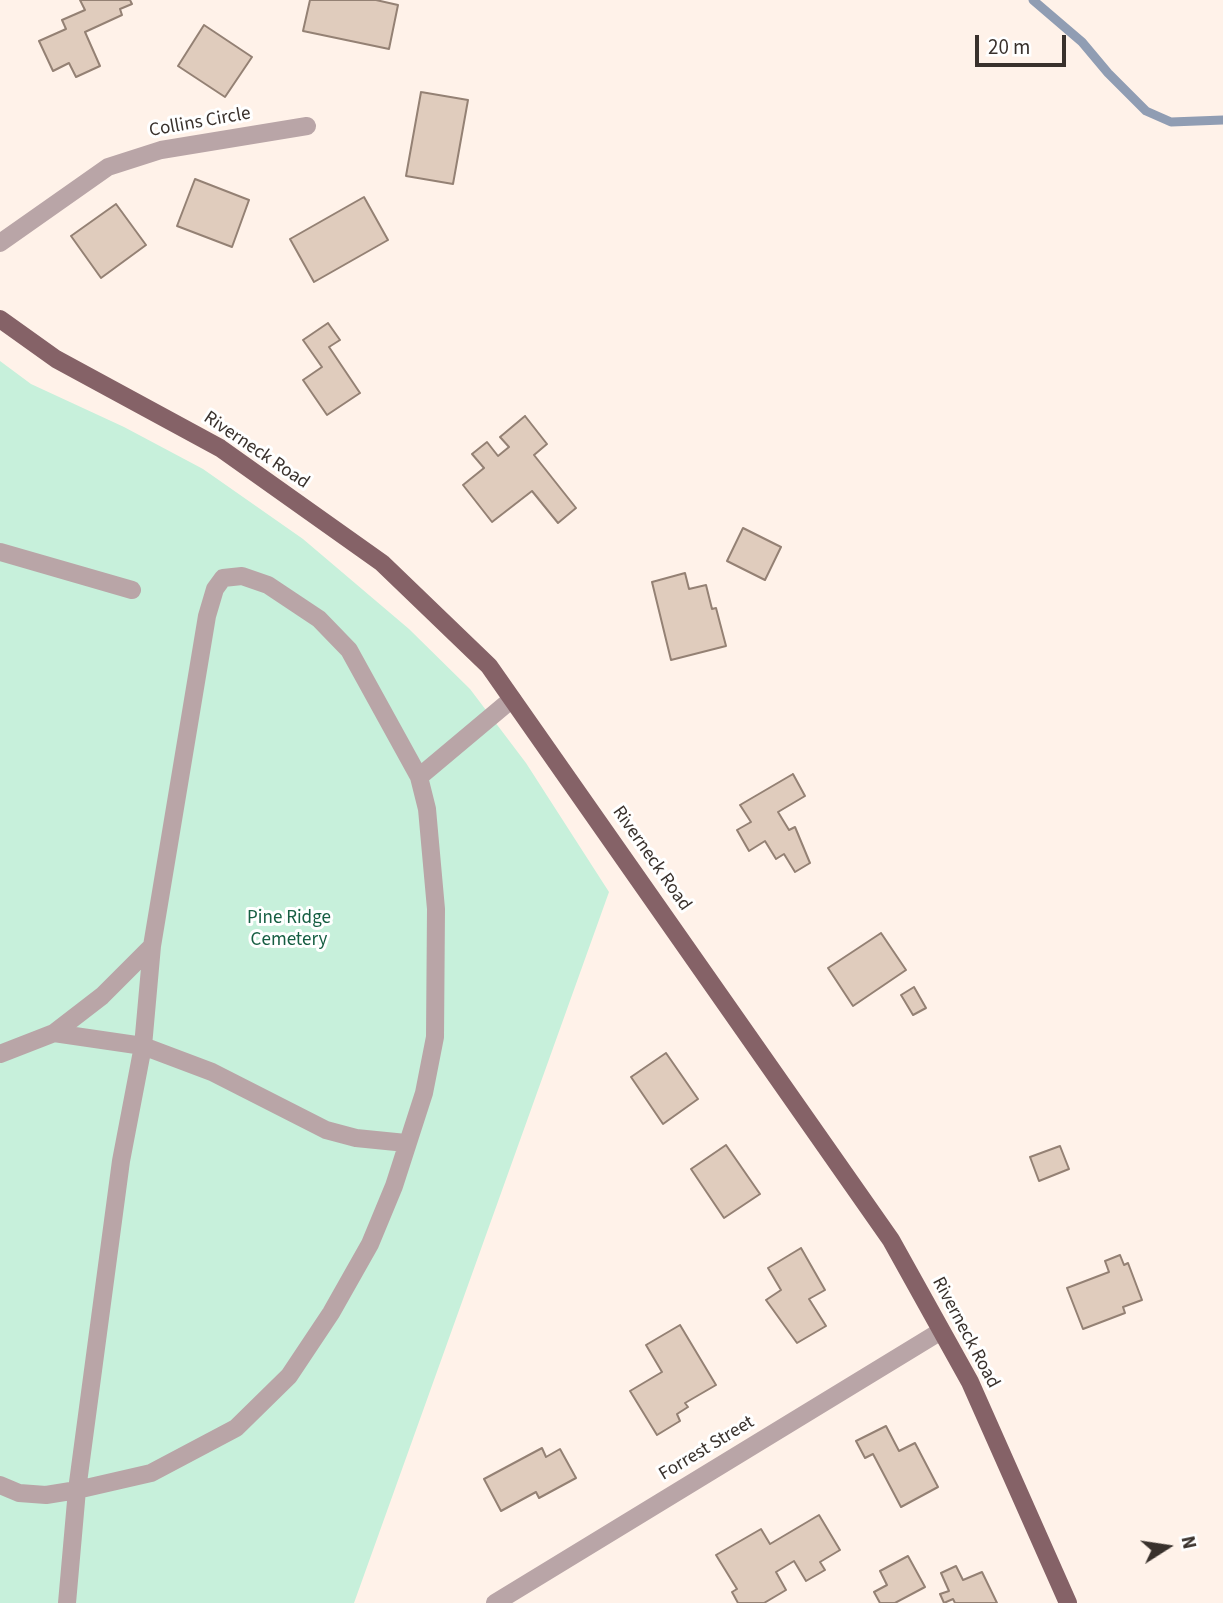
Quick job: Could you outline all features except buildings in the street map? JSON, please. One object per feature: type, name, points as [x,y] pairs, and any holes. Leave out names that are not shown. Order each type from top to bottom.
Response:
[{"type":"main road","name":"Riverneck Road","points":[[0,319],[56,359],[220,448],[382,563],[489,666],[891,1240],[970,1382],[1068,1603]]},
{"type":"street","name":"Collins Circle","points":[[0,243],[107,167],[161,149],[307,126]]},
{"type":"street","points":[[0,552],[132,590]]},
{"type":"street","points":[[0,1485],[19,1493],[46,1495],[77,1490],[151,1473],[236,1428],[289,1376],[331,1313],[370,1244],[394,1186],[424,1093],[435,1037],[436,909],[426,809],[419,777],[349,650],[319,619],[268,585],[242,576],[223,578],[215,589],[207,616],[152,946],[142,1046],[121,1161],[77,1490],[67,1603]]},
{"type":"street","points":[[419,777],[512,699]]},
{"type":"street","points":[[0,1054],[54,1033],[102,996],[152,946]]},
{"type":"street","points":[[54,1033],[142,1046],[212,1072],[326,1130],[356,1138],[406,1143]]},
{"type":"street","name":"Forrest Street","points":[[495,1603],[941,1331]]},
{"type":"green space","name":"Pine Ridge Cemetery","points":[[0,361],[31,384],[124,427],[203,469],[303,539],[409,629],[470,689],[526,763],[609,892],[354,1603],[0,1603]]},
{"type":"waterway","points":[[1033,0],[1082,42],[1146,111],[1171,122],[1223,120]]}]
